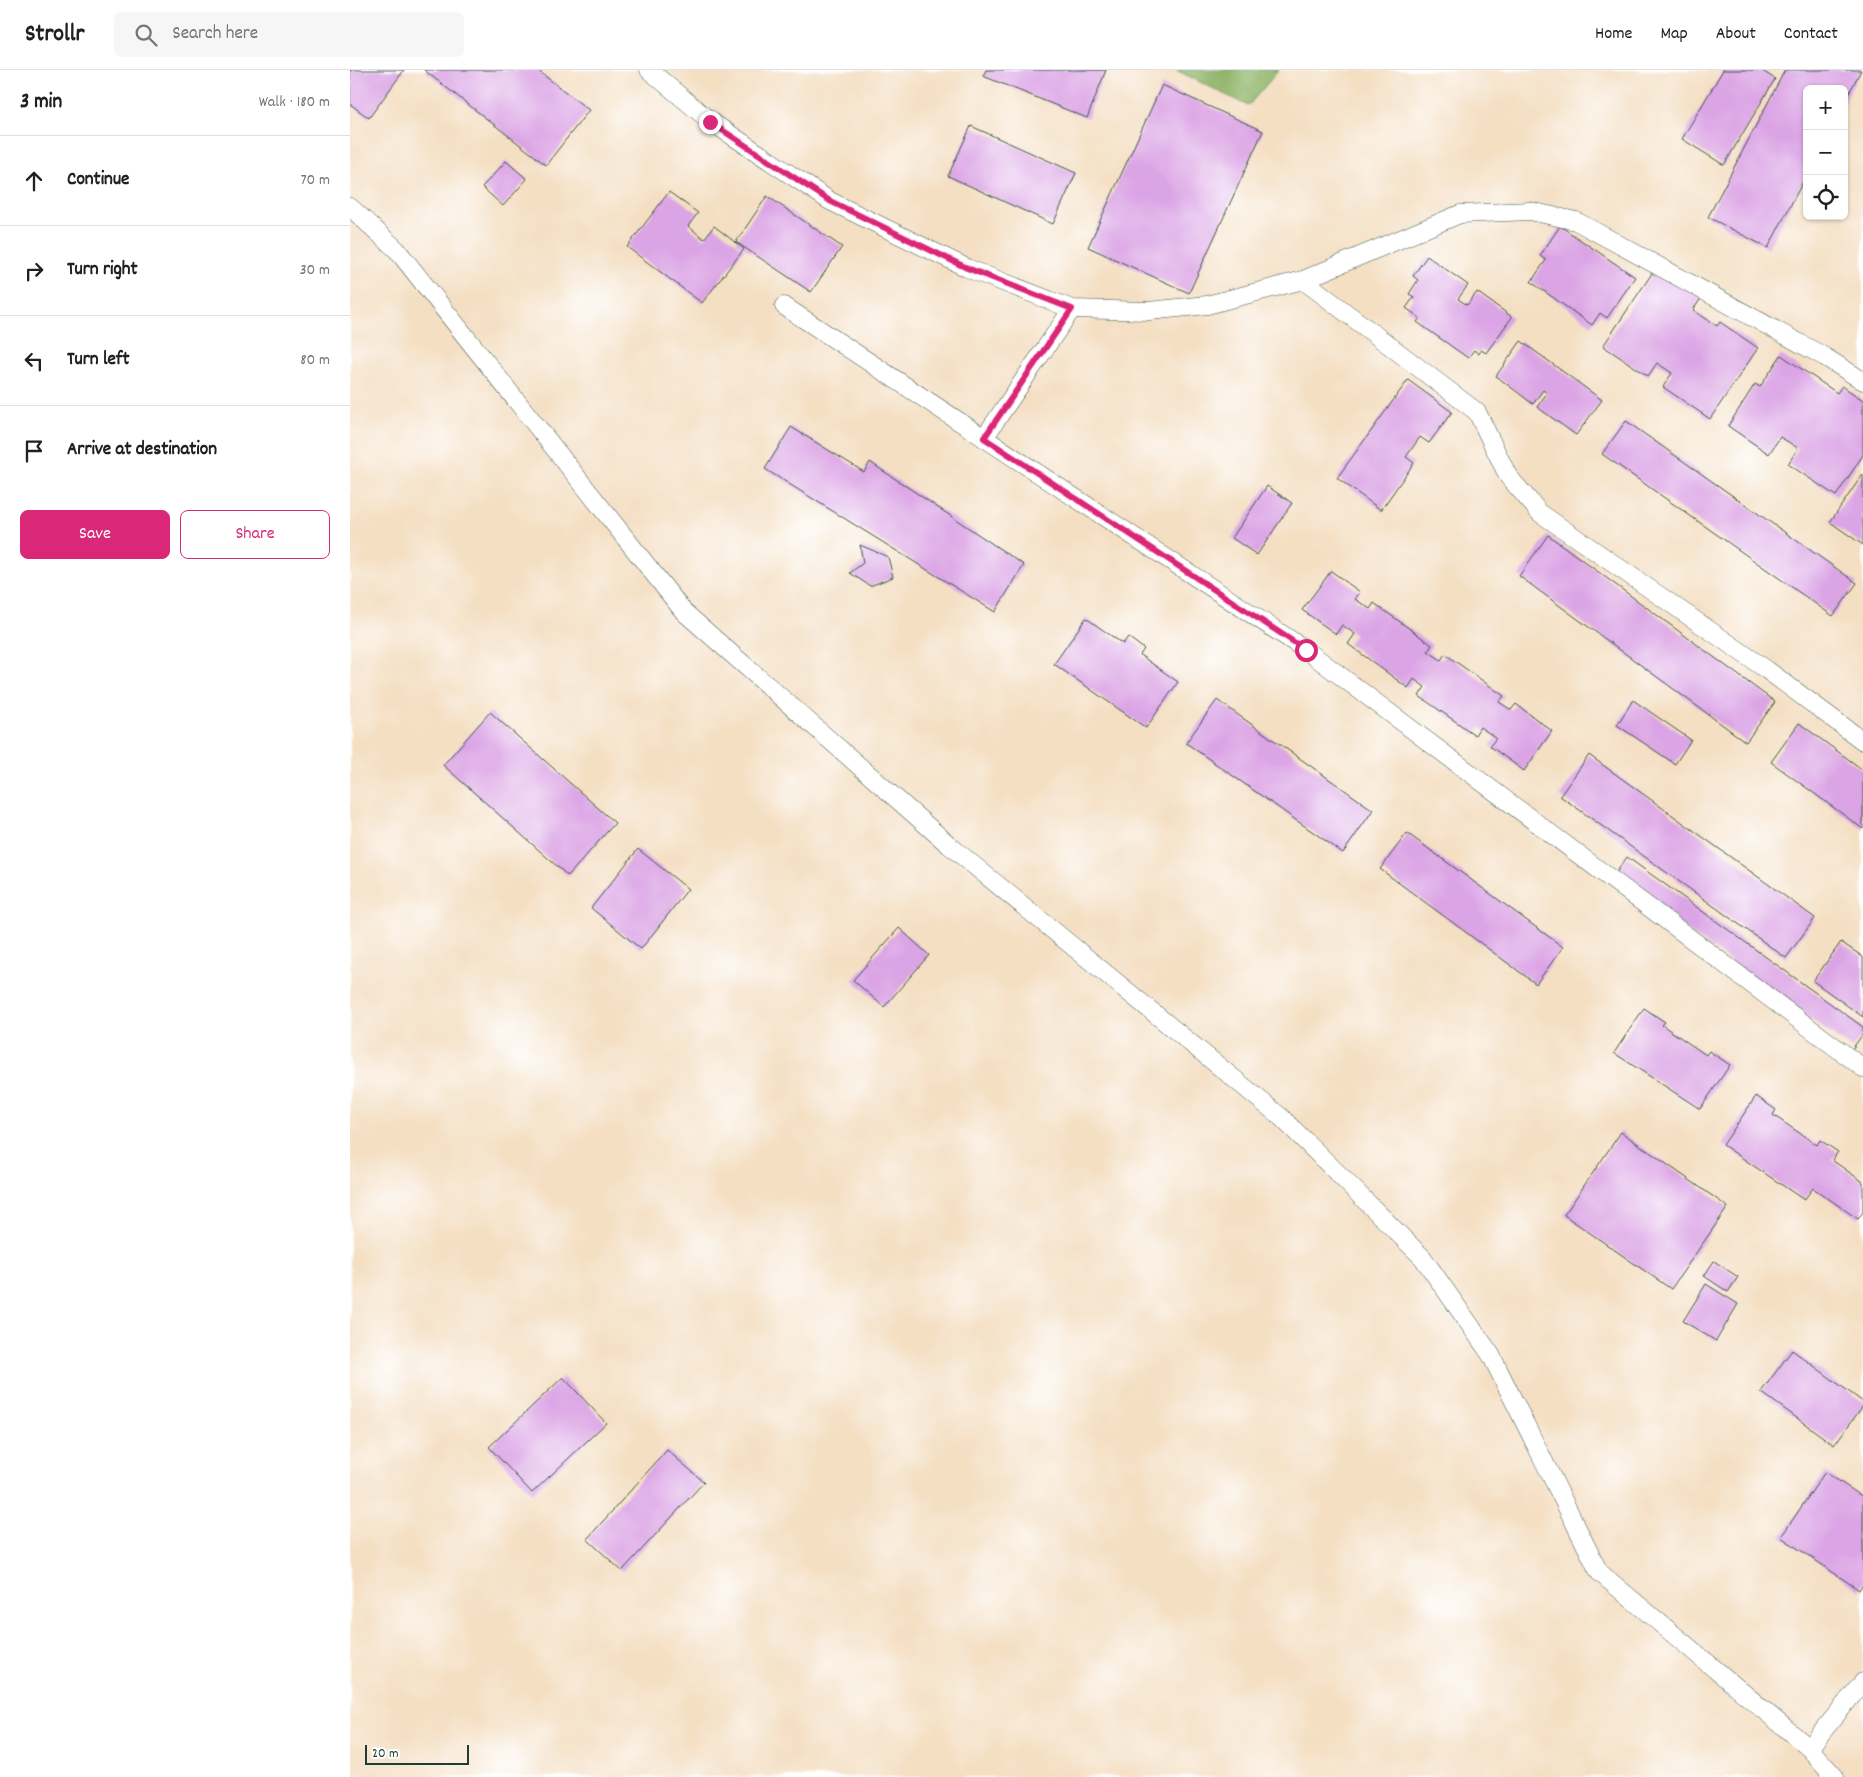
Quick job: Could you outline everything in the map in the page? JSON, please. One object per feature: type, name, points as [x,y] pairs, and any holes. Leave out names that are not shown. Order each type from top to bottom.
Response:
[{"type":"lane","points":[[649,70],[710,122],[830,201],[967,268],[1072,309],[1149,311],[1207,305],[1303,280],[1460,214],[1530,210],[1576,221],[1825,357],[1863,381]]},
{"type":"lane","points":[[350,207],[397,250],[684,612],[949,845],[1282,1118],[1423,1258],[1490,1355],[1599,1572],[1810,1748],[1835,1777]]},
{"type":"lane","points":[[1303,280],[1477,412],[1508,476],[1540,513],[1767,670],[1863,741]]},
{"type":"lane","points":[[784,306],[1306,650],[1863,1068]]},
{"type":"lane","points":[[984,438],[1072,309]]},
{"type":"lane","points":[[1810,1748],[1863,1682]]},
{"type":"green space","points":[[1176,70],[1279,70],[1248,106]]},
{"type":"building","points":[[350,70],[404,70],[369,118],[350,104]]},
{"type":"building","points":[[424,70],[537,70],[589,110],[546,165]]},
{"type":"building","points":[[986,70],[1106,70],[1087,118],[983,76]]},
{"type":"building","points":[[1723,70],[1761,70],[1775,79],[1724,165],[1682,139]]},
{"type":"building","points":[[1785,70],[1861,70],[1848,95],[1848,85],[1803,85],[1803,182],[1768,248],[1708,217]]},
{"type":"building","points":[[1162,85],[1263,131],[1189,293],[1088,247]]},
{"type":"building","points":[[971,126],[1076,173],[1053,224],[948,176]]},
{"type":"building","points":[[506,161],[527,179],[503,206],[482,187]]},
{"type":"building","points":[[669,192],[698,213],[688,226],[704,239],[714,226],[744,249],[702,303],[627,247]]},
{"type":"building","points":[[767,196],[842,247],[811,292],[736,242]]},
{"type":"building","points":[[1560,226],[1635,277],[1607,318],[1600,313],[1592,325],[1531,282],[1546,260],[1540,256]]},
{"type":"building","points":[[1427,256],[1468,285],[1458,299],[1467,305],[1477,292],[1512,317],[1486,353],[1481,350],[1479,354],[1474,350],[1468,358],[1417,322],[1420,318],[1406,308],[1414,297],[1409,294],[1418,280],[1413,276]]},
{"type":"building","points":[[1657,266],[1702,297],[1693,310],[1717,326],[1720,322],[1758,348],[1710,419],[1663,387],[1672,373],[1657,363],[1648,376],[1603,346]]},
{"type":"building","points":[[1521,341],[1602,400],[1576,435],[1537,407],[1547,393],[1543,390],[1533,404],[1496,376]]},
{"type":"building","points":[[1781,355],[1837,393],[1842,386],[1863,400],[1863,455],[1836,496],[1788,464],[1798,448],[1780,437],[1769,454],[1728,426],[1755,384],[1760,387]]},
{"type":"building","points":[[1408,380],[1452,412],[1429,443],[1420,437],[1406,457],[1414,463],[1381,510],[1337,478]]},
{"type":"building","points":[[1626,421],[1857,583],[1833,616],[1602,454]]},
{"type":"building","points":[[791,427],[864,472],[870,462],[1024,565],[995,612],[765,469]]},
{"type":"building","points":[[1863,474],[1863,545],[1830,522]]},
{"type":"building","points":[[1267,486],[1292,503],[1257,555],[1232,538]]},
{"type":"building","points":[[1548,535],[1775,702],[1746,742],[1519,576]]},
{"type":"building","points":[[860,545],[888,557],[893,577],[870,586],[850,573],[863,563]]},
{"type":"building","points":[[1331,571],[1360,592],[1355,599],[1370,609],[1374,603],[1432,645],[1428,651],[1441,660],[1445,654],[1504,696],[1499,702],[1511,710],[1516,704],[1552,731],[1524,771],[1490,746],[1496,738],[1480,727],[1475,735],[1419,696],[1425,687],[1414,679],[1408,688],[1348,644],[1355,634],[1342,625],[1336,634],[1302,610]]},
{"type":"building","points":[[1086,618],[1123,644],[1128,637],[1144,649],[1140,655],[1178,682],[1146,728],[1054,664]]},
{"type":"building","points":[[1217,700],[1373,810],[1343,853],[1186,743]]},
{"type":"building","points":[[1633,700],[1691,740],[1675,764],[1617,725]]},
{"type":"building","points":[[490,712],[615,823],[568,876],[443,765]]},
{"type":"building","points":[[1799,723],[1863,770],[1863,829],[1771,762]]},
{"type":"building","points":[[1589,755],[1815,918],[1786,958],[1560,796]]},
{"type":"building","points":[[1407,833],[1563,947],[1536,984],[1380,869]]},
{"type":"building","points":[[638,849],[688,889],[641,949],[591,908]]},
{"type":"building","points":[[1627,857],[1863,1027],[1863,1034],[1852,1049],[1613,877]]},
{"type":"building","points":[[899,928],[929,955],[884,1007],[853,980]]},
{"type":"building","points":[[1841,942],[1863,957],[1863,1017],[1813,981]]},
{"type":"building","points":[[1644,1008],[1665,1022],[1662,1025],[1706,1055],[1709,1051],[1730,1065],[1700,1109],[1614,1053]]},
{"type":"building","points":[[1756,1096],[1776,1110],[1773,1115],[1817,1145],[1820,1140],[1838,1152],[1832,1160],[1863,1182],[1863,1212],[1858,1219],[1813,1188],[1804,1200],[1723,1145]]},
{"type":"building","points":[[1621,1132],[1728,1207],[1671,1289],[1564,1215]]},
{"type":"building","points":[[1714,1261],[1738,1277],[1728,1292],[1704,1276]]},
{"type":"building","points":[[1706,1284],[1738,1304],[1716,1341],[1683,1321]]},
{"type":"building","points":[[1792,1350],[1863,1402],[1863,1406],[1834,1445],[1761,1392]]},
{"type":"building","points":[[563,1377],[606,1423],[532,1493],[489,1447]]},
{"type":"building","points":[[667,1450],[704,1482],[622,1571],[587,1539]]},
{"type":"building","points":[[1825,1472],[1863,1497],[1863,1584],[1859,1590],[1781,1537]]},
{"type":"route","points":[[710,122],[830,201],[967,268],[1072,309],[984,438],[1306,650]]}]
